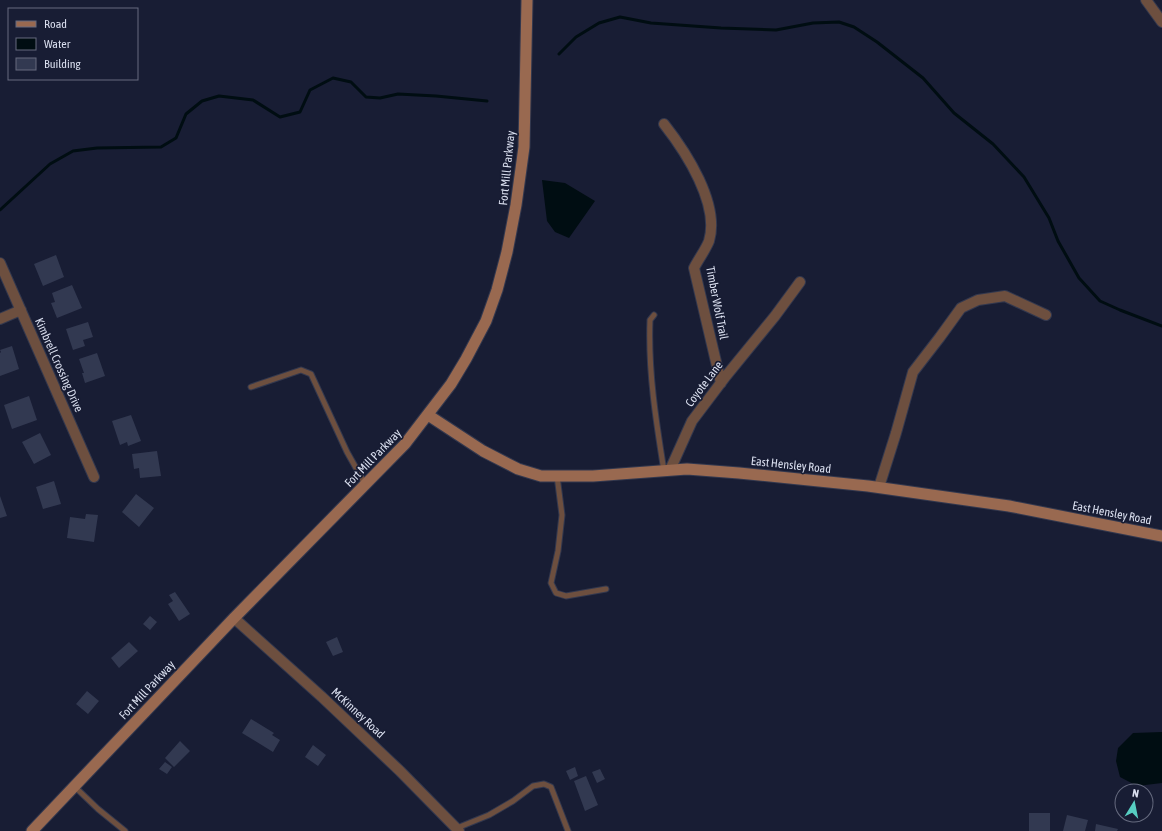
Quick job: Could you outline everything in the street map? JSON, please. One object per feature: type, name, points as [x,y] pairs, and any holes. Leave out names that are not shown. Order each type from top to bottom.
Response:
[{"type":"main road","name":"Fort Mill Parkway","points":[[32,831],[234,618],[405,444],[451,384],[486,321],[497,290],[507,252],[516,205],[524,147],[527,0]]},
{"type":"main road","name":"East Hensley Road","points":[[428,415],[483,451],[518,469],[541,476],[596,476],[687,469],[740,473],[879,487],[1009,506],[1162,536]]},
{"type":"street","points":[[1146,0],[1162,22]]},
{"type":"street","name":"Timber Wolf Trail","points":[[664,124],[691,164],[703,189],[710,209],[711,227],[708,241],[694,268],[721,383]]},
{"type":"street","name":"Kimbrell Crossing Drive","points":[[0,263],[94,477]]},
{"type":"street","name":"Coyote Lane","points":[[667,471],[692,421],[800,282]]},
{"type":"street","points":[[879,487],[896,433],[912,372],[961,308],[978,300],[1005,296],[1046,315]]},
{"type":"street","points":[[0,319],[21,310]]},
{"type":"street","name":"McKinney Road","points":[[234,618],[322,697],[400,771],[458,830]]},
{"type":"lane","points":[[654,315],[650,320],[651,368],[658,433],[667,471]]},
{"type":"lane","points":[[251,387],[301,370],[312,374],[347,452],[365,485]]},
{"type":"lane","points":[[557,476],[562,515],[558,551],[551,583],[556,594],[566,596],[606,589]]},
{"type":"lane","points":[[458,830],[513,801],[533,786],[544,784],[551,787],[568,831]]},
{"type":"lane","points":[[74,786],[98,809],[125,831]]},
{"type":"water","points":[[542,180],[565,183],[595,201],[569,238],[555,232],[547,221]]},
{"type":"water","points":[[1162,732],[1162,783],[1131,783],[1120,777],[1116,761],[1118,748],[1133,733]]},
{"type":"building","points":[[56,255],[64,277],[43,286],[34,264]]},
{"type":"building","points":[[72,285],[82,308],[57,318],[51,303],[55,302],[52,293]]},
{"type":"building","points":[[88,322],[93,337],[83,340],[85,346],[73,350],[66,329]]},
{"type":"building","points":[[12,346],[19,369],[0,376],[0,350]]},
{"type":"building","points":[[97,353],[105,376],[85,383],[82,373],[84,373],[79,359]]},
{"type":"building","points":[[29,396],[37,420],[12,429],[4,405]]},
{"type":"building","points":[[131,415],[141,441],[128,446],[127,442],[120,445],[112,421]]},
{"type":"building","points":[[40,433],[51,455],[34,464],[22,442]]},
{"type":"building","points":[[157,451],[161,476],[140,478],[139,468],[134,469],[132,454]]},
{"type":"building","points":[[54,481],[61,504],[43,509],[36,487]]},
{"type":"building","points":[[136,494],[154,508],[139,527],[122,512]]},
{"type":"building","points":[[0,496],[7,516],[0,518]]},
{"type":"building","points":[[86,514],[98,515],[94,542],[67,538],[70,517],[85,519]]},
{"type":"building","points":[[175,592],[190,614],[179,621],[168,604],[173,601],[169,595]]},
{"type":"building","points":[[150,616],[157,622],[150,630],[143,624]]},
{"type":"building","points":[[337,637],[343,652],[333,656],[326,642]]},
{"type":"building","points":[[129,642],[138,651],[119,668],[111,658]]},
{"type":"building","points":[[87,691],[99,701],[88,714],[76,704]]},
{"type":"building","points":[[251,719],[274,733],[272,735],[280,740],[273,752],[242,733]]},
{"type":"building","points":[[180,741],[190,751],[174,767],[165,758]]},
{"type":"building","points":[[313,745],[326,755],[318,766],[305,757]]},
{"type":"building","points":[[165,762],[172,767],[167,774],[159,769]]},
{"type":"building","points":[[575,767],[578,776],[570,780],[566,771]]},
{"type":"building","points":[[600,769],[605,779],[597,783],[592,772]]},
{"type":"building","points":[[586,776],[598,805],[585,811],[574,781]]},
{"type":"building","points":[[1029,813],[1050,813],[1050,831],[1029,831]]},
{"type":"building","points":[[1067,815],[1088,820],[1085,831],[1063,831]]},
{"type":"building","points":[[1096,824],[1118,829],[1117,831],[1095,831]]},
{"type":"waterway","points":[[559,54],[576,37],[599,23],[620,17],[651,23],[721,28],[776,30],[813,23],[839,22],[854,27],[877,42],[923,78],[954,113],[993,144],[1024,177],[1049,218],[1058,241],[1079,278],[1100,301],[1162,326]]},
{"type":"waterway","points":[[0,210],[50,164],[73,151],[97,148],[161,147],[176,138],[186,114],[202,101],[219,96],[253,100],[280,117],[300,112],[310,90],[333,78],[351,82],[366,97],[380,98],[398,94],[487,101]]}]
